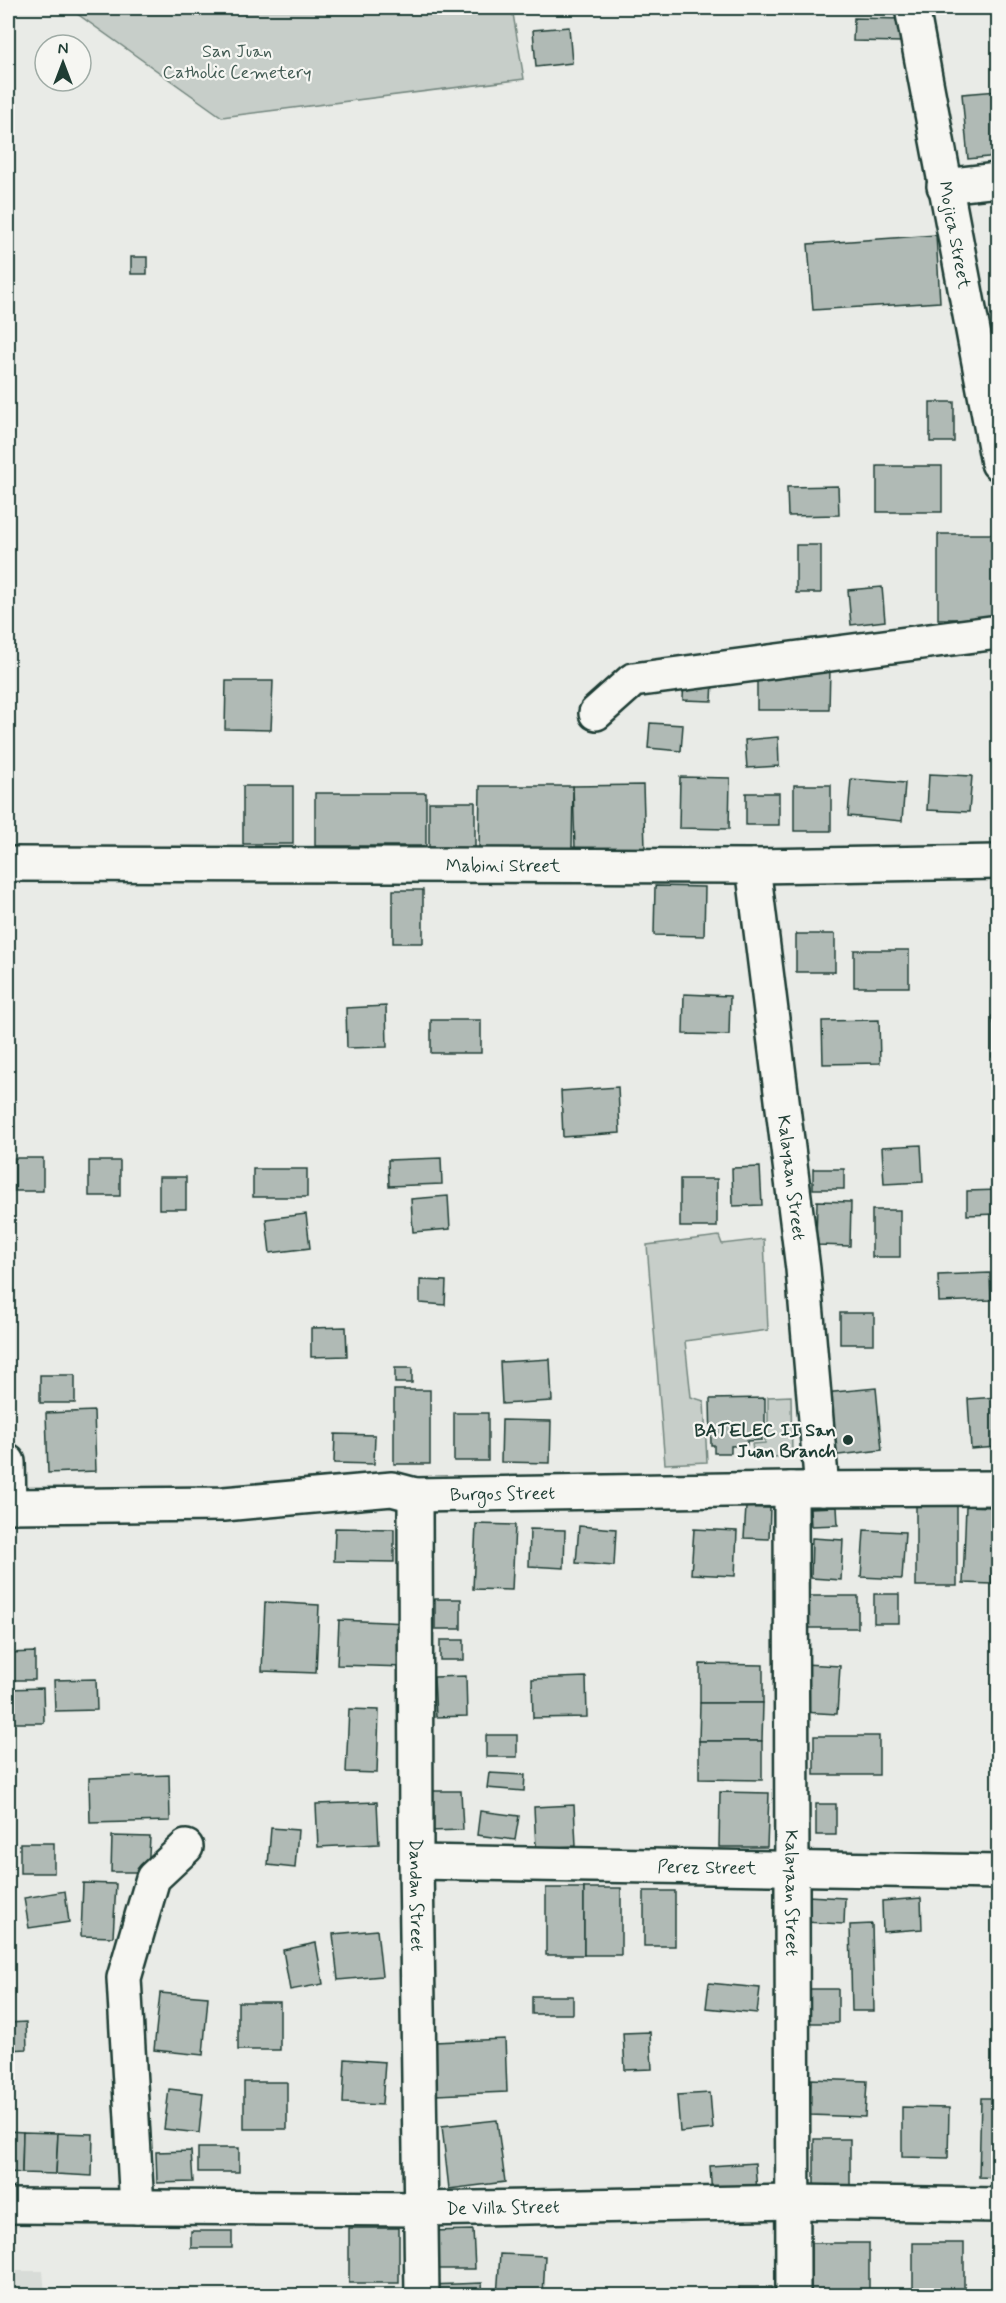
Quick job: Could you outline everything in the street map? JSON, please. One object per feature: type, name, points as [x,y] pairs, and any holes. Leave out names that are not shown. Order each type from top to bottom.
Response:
[{"type":"street","name":"Mojica Street","points":[[912,8],[999,463]]},
{"type":"street","points":[[945,186],[999,180]]},
{"type":"street","points":[[596,713],[633,680],[999,632]]},
{"type":"street","name":"Mabini Street","points":[[8,864],[753,866],[999,862]]},
{"type":"street","name":"Kalayaan Street","points":[[753,866],[803,1269],[806,1489],[791,1869],[793,2295]]},
{"type":"street","points":[[8,1462],[8,1506]]},
{"type":"street","name":"Burgos Street","points":[[8,1506],[224,1504],[392,1489],[415,1495],[999,1488]]},
{"type":"street","name":"Dandan Street","points":[[415,1495],[416,1862],[422,2295]]},
{"type":"street","points":[[137,2206],[124,1978],[153,1878],[186,1847]]},
{"type":"street","name":"Perez Street","points":[[416,1862],[999,1872]]},
{"type":"street","name":"De Villa Street","points":[[8,2205],[420,2209],[794,2202],[999,2205]]},
{"type":"shaded area","points":[[8,2271],[43,2271],[45,2295],[8,2295]]},
{"type":"green space","name":"San Juan Catholic Cemetery","points":[[69,8],[512,8],[524,79],[222,117]]},
{"type":"green space","points":[[719,1236],[722,1244],[764,1239],[768,1330],[685,1341],[691,1397],[704,1401],[707,1462],[665,1464],[647,1245]]},
{"type":"green space","points":[[791,1396],[792,1456],[754,1458],[752,1444],[765,1443],[765,1429],[768,1429],[768,1397]]},
{"type":"building","points":[[854,18],[904,19],[903,42],[853,41]]},
{"type":"building","points":[[569,27],[572,63],[536,67],[533,30]]},
{"type":"building","points":[[998,91],[998,156],[968,159],[962,94]]},
{"type":"building","points":[[936,235],[940,302],[813,310],[808,244]]},
{"type":"building","points":[[131,257],[147,257],[147,274],[131,274]]},
{"type":"building","points":[[930,402],[954,402],[954,442],[930,442]]},
{"type":"building","points":[[877,466],[942,466],[942,512],[877,512]]},
{"type":"building","points":[[838,486],[839,515],[788,516],[787,487]]},
{"type":"building","points":[[938,534],[998,534],[998,619],[938,619]]},
{"type":"building","points":[[796,545],[821,545],[821,593],[796,593]]},
{"type":"building","points":[[882,587],[885,621],[851,625],[848,590]]},
{"type":"building","points":[[757,668],[830,668],[829,710],[757,710]]},
{"type":"building","points":[[684,677],[713,679],[712,701],[683,700]]},
{"type":"building","points":[[226,681],[273,681],[271,730],[225,729]]},
{"type":"building","points":[[650,723],[683,725],[681,751],[648,748]]},
{"type":"building","points":[[778,737],[779,766],[747,768],[745,740]]},
{"type":"building","points":[[929,774],[972,776],[969,812],[927,810]]},
{"type":"building","points":[[680,777],[730,778],[729,829],[679,828]]},
{"type":"building","points":[[851,779],[905,783],[902,821],[848,816]]},
{"type":"building","points":[[643,785],[645,848],[575,849],[573,786]]},
{"type":"building","points":[[794,785],[831,785],[831,831],[794,831]]},
{"type":"building","points":[[243,786],[293,786],[293,844],[243,844]]},
{"type":"building","points":[[480,786],[573,786],[572,850],[479,849]]},
{"type":"building","points":[[315,793],[426,793],[426,846],[315,846]]},
{"type":"building","points":[[746,793],[779,793],[779,825],[746,825]]},
{"type":"building","points":[[429,802],[475,802],[475,850],[429,850]]},
{"type":"building","points":[[655,886],[705,887],[704,936],[654,935]]},
{"type":"building","points":[[393,890],[423,890],[423,943],[393,943]]},
{"type":"building","points":[[796,934],[835,934],[835,972],[796,972]]},
{"type":"building","points":[[854,950],[909,950],[909,987],[854,987]]},
{"type":"building","points":[[684,994],[730,996],[729,1035],[683,1034]]},
{"type":"building","points":[[386,1006],[387,1047],[347,1048],[346,1008]]},
{"type":"building","points":[[992,1016],[998,1016],[998,1057],[992,1057]]},
{"type":"building","points":[[431,1020],[481,1020],[481,1053],[431,1053]]},
{"type":"building","points":[[879,1020],[880,1063],[823,1064],[822,1021]]},
{"type":"building","points":[[618,1087],[620,1133],[563,1137],[561,1091]]},
{"type":"building","points":[[921,1145],[923,1182],[884,1184],[882,1147]]},
{"type":"building","points":[[15,1158],[43,1158],[43,1191],[15,1191]]},
{"type":"building","points":[[441,1158],[442,1184],[389,1186],[388,1160]]},
{"type":"building","points":[[89,1161],[120,1161],[120,1196],[89,1196]]},
{"type":"building","points":[[760,1167],[762,1205],[733,1206],[732,1168]]},
{"type":"building","points":[[253,1169],[307,1169],[307,1197],[253,1197]]},
{"type":"building","points":[[813,1169],[844,1169],[844,1189],[813,1189]]},
{"type":"building","points":[[159,1177],[186,1177],[186,1209],[159,1209]]},
{"type":"building","points":[[680,1179],[717,1179],[717,1227],[680,1227]]},
{"type":"building","points":[[998,1190],[998,1214],[967,1215],[967,1191]]},
{"type":"building","points":[[448,1196],[450,1229],[413,1232],[411,1199]]},
{"type":"building","points":[[817,1201],[851,1202],[850,1246],[816,1245]]},
{"type":"building","points":[[872,1210],[900,1210],[900,1257],[872,1257]]},
{"type":"building","points":[[306,1214],[310,1248],[270,1253],[266,1219]]},
{"type":"building","points":[[990,1273],[991,1300],[939,1302],[938,1275]]},
{"type":"building","points":[[420,1280],[446,1281],[445,1305],[420,1303]]},
{"type":"building","points":[[840,1313],[874,1313],[874,1344],[840,1344]]},
{"type":"building","points":[[346,1327],[347,1356],[311,1357],[311,1328]]},
{"type":"building","points":[[550,1359],[552,1401],[502,1404],[500,1362]]},
{"type":"building","points":[[395,1368],[412,1368],[412,1383],[395,1383]]},
{"type":"building","points":[[40,1375],[75,1375],[75,1403],[40,1403]]},
{"type":"building","points":[[876,1388],[882,1450],[830,1456],[824,1393]]},
{"type":"building","points":[[394,1390],[430,1390],[430,1464],[394,1464]]},
{"type":"building","points":[[998,1397],[998,1447],[971,1449],[968,1399]]},
{"type":"building","points":[[765,1398],[765,1425],[762,1425],[762,1440],[747,1441],[747,1445],[731,1446],[731,1453],[714,1453],[714,1445],[711,1445],[710,1399]]},
{"type":"building","points":[[94,1411],[96,1471],[48,1473],[46,1413]]},
{"type":"building","points":[[454,1413],[488,1413],[488,1461],[454,1461]]},
{"type":"building","points":[[502,1420],[551,1421],[550,1463],[501,1462]]},
{"type":"building","points":[[335,1434],[375,1435],[374,1464],[334,1463]]},
{"type":"building","points":[[916,1503],[957,1503],[957,1586],[916,1586]]},
{"type":"building","points":[[966,1506],[994,1507],[992,1584],[963,1583]]},
{"type":"building","points":[[746,1507],[770,1508],[769,1539],[744,1538]]},
{"type":"building","points":[[837,1507],[838,1525],[811,1526],[810,1508]]},
{"type":"building","points":[[476,1524],[515,1525],[512,1590],[473,1589]]},
{"type":"building","points":[[579,1526],[616,1529],[614,1566],[576,1563]]},
{"type":"building","points":[[335,1528],[394,1529],[394,1562],[334,1561]]},
{"type":"building","points":[[530,1529],[565,1530],[564,1568],[529,1566]]},
{"type":"building","points":[[694,1529],[737,1531],[735,1576],[691,1574]]},
{"type":"building","points":[[864,1530],[905,1532],[902,1579],[861,1577]]},
{"type":"building","points":[[812,1538],[843,1540],[841,1580],[811,1578]]},
{"type":"building","points":[[874,1594],[899,1594],[899,1623],[874,1623]]},
{"type":"building","points":[[808,1596],[858,1596],[858,1628],[808,1628]]},
{"type":"building","points":[[435,1599],[461,1599],[461,1629],[435,1629]]},
{"type":"building","points":[[265,1602],[319,1605],[316,1673],[262,1671]]},
{"type":"building","points":[[339,1620],[408,1623],[406,1667],[337,1665]]},
{"type":"building","points":[[440,1640],[464,1640],[464,1660],[440,1660]]},
{"type":"building","points":[[35,1652],[35,1680],[8,1680],[8,1653]]},
{"type":"building","points":[[700,1664],[763,1665],[763,1703],[700,1703]]},
{"type":"building","points":[[804,1664],[840,1666],[837,1714],[802,1712]]},
{"type":"building","points":[[466,1676],[467,1716],[436,1717],[434,1677]]},
{"type":"building","points":[[586,1677],[587,1717],[533,1718],[532,1679]]},
{"type":"building","points":[[96,1679],[97,1710],[55,1711],[54,1680]]},
{"type":"building","points":[[43,1688],[44,1723],[8,1723],[8,1689]]},
{"type":"building","points":[[700,1703],[763,1703],[762,1741],[699,1741]]},
{"type":"building","points":[[349,1709],[379,1710],[377,1773],[346,1772]]},
{"type":"building","points":[[486,1735],[517,1735],[517,1757],[486,1757]]},
{"type":"building","points":[[814,1736],[879,1736],[879,1775],[814,1775]]},
{"type":"building","points":[[699,1741],[762,1741],[762,1780],[699,1779]]},
{"type":"building","points":[[489,1773],[525,1775],[524,1791],[487,1788]]},
{"type":"building","points":[[169,1775],[170,1821],[90,1823],[89,1778]]},
{"type":"building","points":[[427,1791],[461,1791],[463,1830],[429,1831]]},
{"type":"building","points":[[720,1792],[769,1793],[767,1847],[719,1847]]},
{"type":"building","points":[[377,1802],[379,1844],[318,1847],[316,1804]]},
{"type":"building","points":[[816,1804],[836,1804],[836,1835],[816,1835]]},
{"type":"building","points":[[574,1805],[576,1846],[536,1848],[534,1807]]},
{"type":"building","points":[[480,1811],[519,1816],[515,1840],[477,1835]]},
{"type":"building","points":[[271,1828],[298,1830],[295,1868],[268,1865]]},
{"type":"building","points":[[112,1836],[150,1837],[148,1872],[111,1872]]},
{"type":"building","points":[[20,1843],[54,1843],[54,1873],[20,1873]]},
{"type":"building","points":[[83,1883],[116,1884],[113,1937],[81,1936]]},
{"type":"building","points":[[546,1888],[584,1888],[584,1955],[546,1955]]},
{"type":"building","points":[[584,1888],[621,1888],[621,1955],[584,1955]]},
{"type":"building","points":[[65,1891],[69,1922],[29,1928],[24,1898]]},
{"type":"building","points":[[644,1891],[675,1891],[675,1946],[644,1946]]},
{"type":"building","points":[[807,1896],[845,1898],[844,1924],[805,1922]]},
{"type":"building","points":[[921,1898],[922,1929],[883,1932],[882,1901]]},
{"type":"building","points":[[872,1924],[874,2011],[852,2011],[850,1925]]},
{"type":"building","points":[[377,1930],[382,1976],[338,1980],[333,1934]]},
{"type":"building","points":[[316,1943],[323,1984],[290,1990],[283,1950]]},
{"type":"building","points":[[709,1983],[760,1988],[757,2013],[706,2008]]},
{"type":"building","points":[[807,1989],[838,1989],[838,2023],[807,2023]]},
{"type":"building","points":[[160,1993],[208,1997],[203,2055],[154,2050]]},
{"type":"building","points":[[532,1996],[573,1996],[573,2014],[532,2014]]},
{"type":"building","points":[[238,2002],[280,2002],[280,2050],[238,2050]]},
{"type":"building","points":[[26,2022],[27,2049],[8,2050],[8,2023]]},
{"type":"building","points":[[650,2032],[652,2069],[625,2070],[623,2033]]},
{"type":"building","points":[[505,2039],[507,2092],[436,2095],[434,2042]]},
{"type":"building","points":[[345,2059],[385,2062],[382,2105],[343,2103]]},
{"type":"building","points":[[811,2079],[867,2081],[865,2117],[810,2115]]},
{"type":"building","points":[[244,2082],[287,2082],[287,2129],[244,2129]]},
{"type":"building","points":[[169,2089],[203,2093],[199,2133],[164,2129]]},
{"type":"building","points":[[710,2093],[713,2129],[680,2132],[677,2095]]},
{"type":"building","points":[[981,2098],[998,2098],[998,2178],[979,2177]]},
{"type":"building","points":[[902,2107],[949,2108],[948,2158],[902,2157]]},
{"type":"building","points":[[497,2120],[505,2182],[449,2189],[442,2126]]},
{"type":"building","points":[[8,2131],[23,2132],[22,2173],[8,2172]]},
{"type":"building","points":[[23,2132],[58,2133],[56,2174],[22,2173]]},
{"type":"building","points":[[58,2133],[93,2134],[92,2176],[56,2174]]},
{"type":"building","points":[[814,2139],[850,2139],[850,2187],[814,2187]]},
{"type":"building","points":[[198,2148],[239,2148],[239,2172],[198,2172]]},
{"type":"building","points":[[191,2151],[193,2182],[157,2183],[156,2152]]},
{"type":"building","points":[[755,2163],[757,2193],[712,2197],[710,2166]]},
{"type":"building","points":[[349,2228],[399,2228],[399,2283],[349,2283]]},
{"type":"building","points":[[473,2230],[475,2269],[431,2269],[430,2231]]},
{"type":"building","points":[[191,2231],[232,2231],[232,2248],[191,2248]]},
{"type":"building","points":[[811,2243],[869,2243],[869,2296],[811,2296]]},
{"type":"building","points":[[913,2243],[964,2243],[964,2296],[913,2296]]},
{"type":"building","points":[[500,2254],[545,2256],[543,2296],[497,2296]]},
{"type":"building","points":[[482,2283],[483,2296],[429,2296],[429,2285]]},
{"type":"building","points":[[739,2287],[772,2287],[773,2296],[739,2296]]},
{"type":"place","name":"BATELEC II San Juan Branch","points":[[848,1440]]}]
